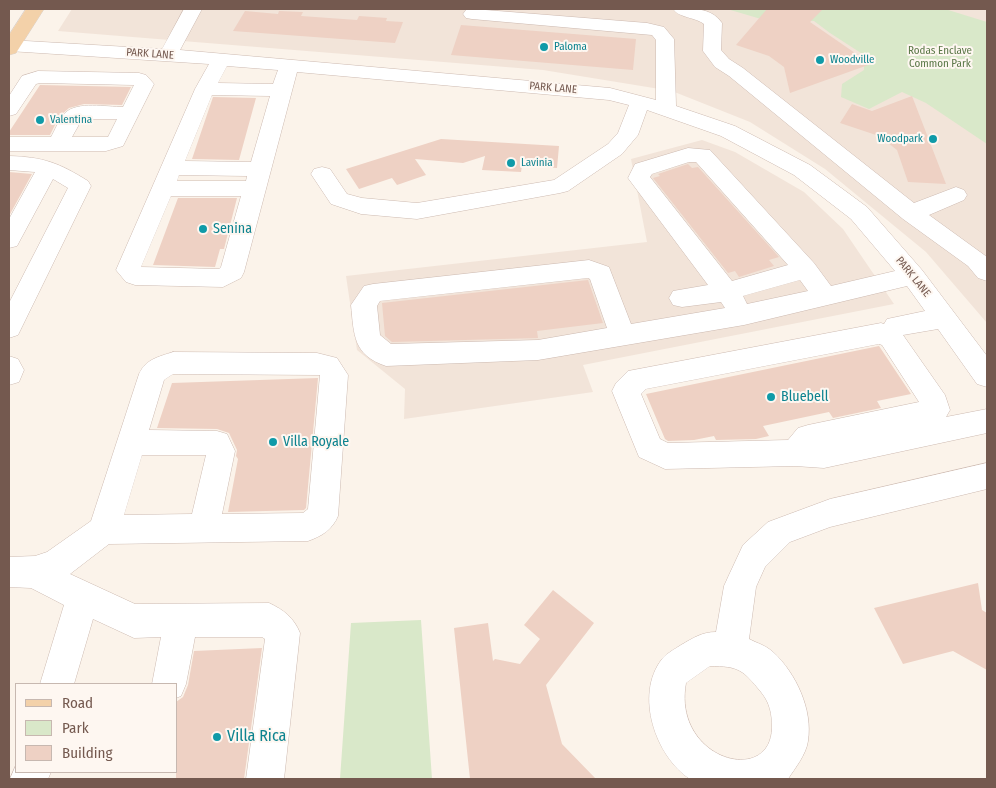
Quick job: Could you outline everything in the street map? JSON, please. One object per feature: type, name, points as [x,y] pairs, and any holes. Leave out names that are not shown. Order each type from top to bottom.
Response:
[{"type":"main road","points":[[10,47],[35,9]]},
{"type":"street","points":[[168,55],[193,9]]},
{"type":"street","points":[[682,9],[705,16],[713,23],[712,51],[722,63],[736,72],[911,213],[976,260],[987,272]]},
{"type":"street","points":[[472,14],[648,28],[658,31],[664,39],[666,109]]},
{"type":"street","name":"PARK LANE","points":[[10,47],[168,55],[610,94],[666,109],[728,131],[802,170],[859,213],[913,276],[987,376]]},
{"type":"street","points":[[220,60],[205,90],[128,270],[135,276],[223,278],[232,272],[281,90],[290,66]]},
{"type":"street","points":[[9,110],[30,80],[38,77],[139,79],[144,84],[116,141],[106,144],[9,144]]},
{"type":"street","points":[[205,90],[281,90]]},
{"type":"street","points":[[322,174],[338,199],[361,206],[417,211],[560,186],[615,150],[628,135],[640,102]]},
{"type":"street","points":[[58,144],[73,117],[81,113],[130,113]]},
{"type":"street","points":[[744,315],[639,178],[643,169],[688,155],[702,155],[805,269],[826,297]]},
{"type":"street","points":[[9,164],[36,163],[48,167],[80,186],[9,328]]},
{"type":"street","points":[[9,240],[48,167]]},
{"type":"street","points":[[171,168],[257,179]]},
{"type":"street","points":[[162,189],[257,179]]},
{"type":"street","points":[[911,213],[956,195]]},
{"type":"street","points":[[623,337],[600,272],[589,269],[373,293],[364,305],[368,340],[386,355],[538,350],[623,337],[744,315],[913,276]]},
{"type":"street","points":[[682,298],[726,292],[805,269]]},
{"type":"street","points":[[896,326],[945,318]]},
{"type":"street","points":[[796,453],[808,437],[936,410],[936,402],[891,338],[881,333],[638,379],[626,391],[649,448],[665,456],[796,453],[824,455],[987,421]]},
{"type":"street","points":[[22,572],[57,564],[104,530],[308,527],[323,516],[334,375],[328,366],[318,364],[173,363],[160,367],[152,374],[104,530]]},
{"type":"street","points":[[9,367],[9,374]]},
{"type":"street","points":[[131,442],[217,443],[221,451],[204,528]]},
{"type":"street","points":[[731,648],[740,586],[754,556],[778,532],[830,513],[987,476]]},
{"type":"street","points":[[22,572],[83,597],[134,621],[269,620],[284,633],[265,779]]},
{"type":"street","points":[[57,683],[83,597]]},
{"type":"street","points":[[168,683],[181,621]]},
{"type":"street","points":[[709,647],[731,648],[754,658],[773,675],[786,697],[792,722],[788,747],[746,777],[696,763],[678,742],[668,718],[667,692],[674,671],[689,656],[709,647]]},
{"type":"shaded area","points":[[72,9],[987,9],[987,323],[926,252],[825,169],[750,122],[672,91],[543,70],[58,31]]},
{"type":"shaded area","points":[[702,140],[735,152],[804,192],[843,229],[894,304],[583,365],[593,392],[404,419],[405,389],[357,350],[346,276],[647,242],[631,159]]},
{"type":"green space","name":"Rodas Enclave Common Park","points":[[727,9],[945,9],[987,22],[987,144],[926,103],[902,92],[869,109],[841,97],[842,84],[864,70],[864,55],[814,21],[761,19]]},
{"type":"green space","points":[[421,620],[432,779],[340,779],[351,623]]},
{"type":"building","name":"Woodville","points":[[767,9],[823,9],[810,22],[871,64],[790,93],[784,67],[769,56],[736,45]]},
{"type":"building","points":[[245,11],[278,14],[279,11],[303,12],[301,16],[357,20],[359,16],[387,18],[386,21],[403,22],[395,43],[233,31]]},
{"type":"building","name":"Paloma","points":[[461,25],[636,39],[633,70],[451,55]]},
{"type":"building","name":"Valentina","points":[[40,85],[131,87],[122,105],[84,104],[69,108],[59,117],[50,135],[9,135],[9,132]]},
{"type":"building","name":"Woodpark","points":[[912,96],[946,184],[908,182],[897,150],[879,136],[840,123],[852,104],[872,111]]},
{"type":"building","points":[[213,97],[256,98],[239,160],[192,159]]},
{"type":"building","name":"Lavinia","points":[[441,139],[559,146],[557,168],[522,166],[521,172],[482,170],[485,156],[463,163],[415,159],[426,175],[397,185],[392,178],[359,189],[346,169]]},
{"type":"building","points":[[688,164],[692,168],[698,167],[779,257],[769,260],[774,266],[739,277],[735,271],[728,273],[653,178],[660,176],[658,174]]},
{"type":"building","points":[[9,172],[32,174],[9,216]]},
{"type":"building","name":"Senina","points":[[178,198],[237,198],[224,249],[220,249],[215,267],[153,265]]},
{"type":"building","points":[[588,280],[603,323],[537,331],[538,338],[392,342],[385,336],[382,303]]},
{"type":"building","name":"Bluebell","points":[[879,346],[911,394],[877,401],[881,408],[833,418],[829,412],[763,426],[769,436],[756,439],[716,440],[714,436],[694,440],[668,441],[665,439],[646,394]]},
{"type":"building","name":"Villa Royale","points":[[318,378],[306,508],[304,510],[228,512],[238,459],[236,456],[237,450],[229,433],[217,429],[157,428],[172,383]]},
{"type":"building","points":[[978,583],[982,610],[987,613],[987,670],[953,651],[903,664],[874,608]]},
{"type":"building","points":[[553,590],[594,623],[546,685],[562,744],[596,779],[470,779],[454,628],[488,623],[493,661],[495,659],[520,664],[540,639],[524,625]]},
{"type":"building","name":"Villa Rica","points":[[262,648],[244,779],[176,779],[176,773],[178,773],[178,701],[183,697],[188,685],[194,651]]},
{"type":"place","name":"Paloma","points":[[544,47]]},
{"type":"place","name":"Woodville","points":[[820,60]]},
{"type":"place","name":"Valentina","points":[[40,120]]},
{"type":"place","name":"Woodpark","points":[[933,139]]},
{"type":"place","name":"Lavinia","points":[[511,163]]},
{"type":"place","name":"Senina","points":[[203,229]]},
{"type":"place","name":"Bluebell","points":[[771,397]]},
{"type":"place","name":"Villa Royale","points":[[273,442]]},
{"type":"place","name":"Villa Rica","points":[[217,737]]}]
